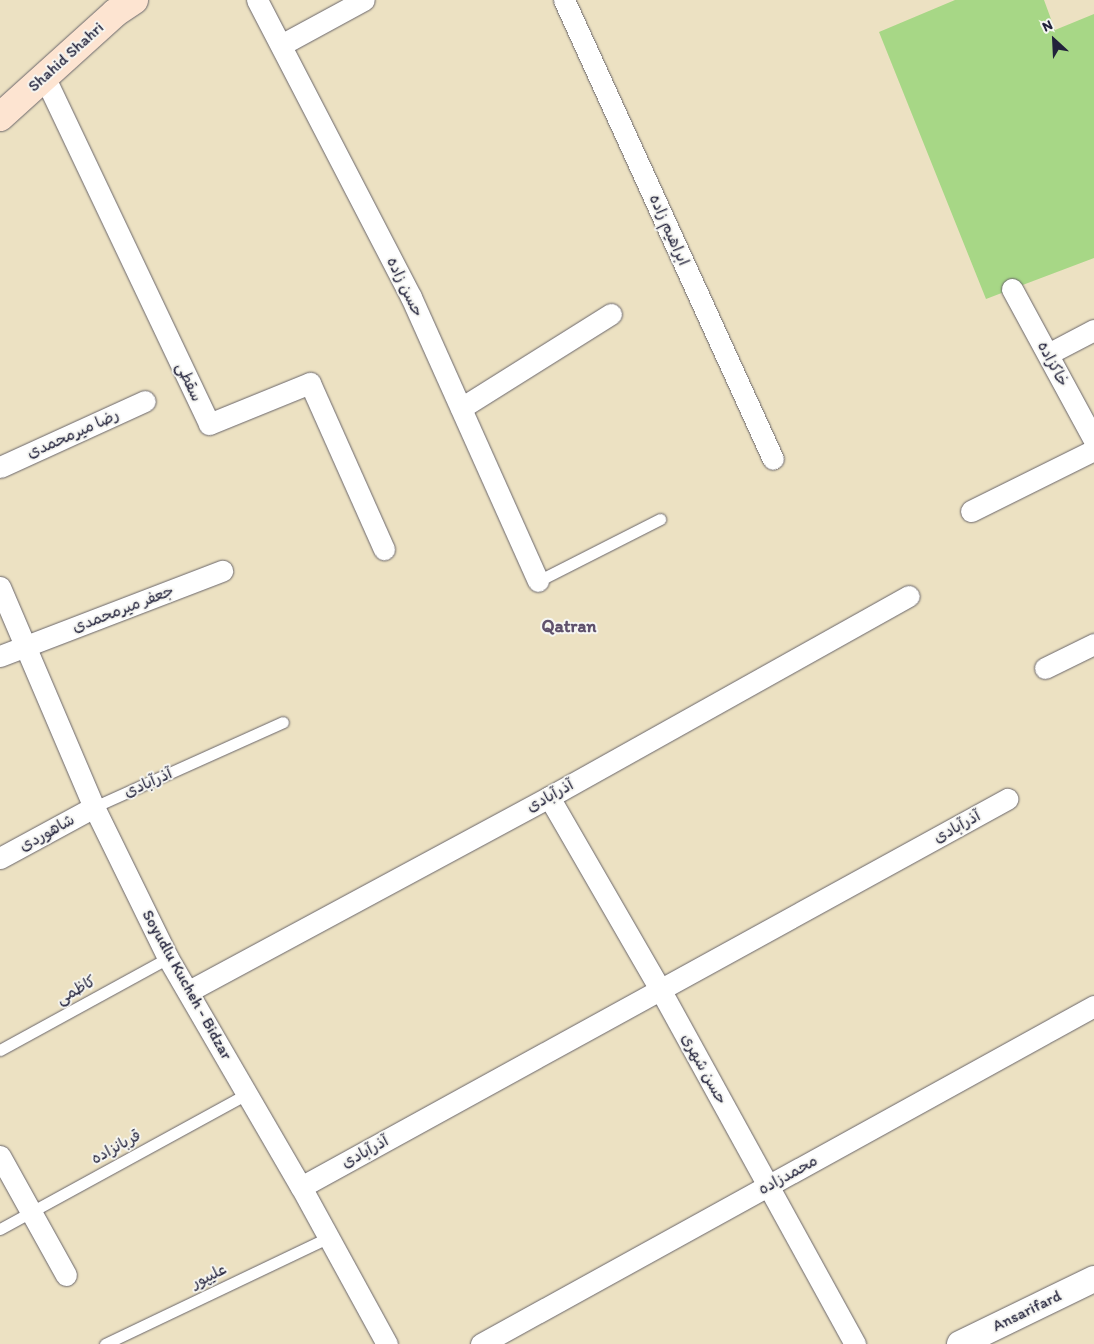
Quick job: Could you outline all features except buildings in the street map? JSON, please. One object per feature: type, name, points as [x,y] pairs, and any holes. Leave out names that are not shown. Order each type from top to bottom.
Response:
[{"type":"main road","name":"Shahid Shahri","points":[[0,117],[115,13],[134,0]]},
{"type":"street","name":"حسن زاده","points":[[258,0],[411,297],[538,582]]},
{"type":"street","points":[[281,45],[364,0]]},
{"type":"street","name":"ابراهیم زاده","points":[[564,0],[773,460]]},
{"type":"street","name":"سقطی","points":[[44,76],[209,424],[310,383],[384,549]]},
{"type":"street","name":"خاکزاده","points":[[1012,289],[1094,440]]},
{"type":"street","points":[[461,408],[611,314]]},
{"type":"street","points":[[1048,354],[1094,330]]},
{"type":"street","name":"رضا میرمحمدی","points":[[0,467],[145,401]]},
{"type":"street","points":[[971,511],[1094,450]]},
{"type":"street","name":"جعفر میرمحمدی","points":[[0,656],[222,571]]},
{"type":"street","name":"Soyudlu Kucheh - Bidzar","points":[[0,587],[94,807],[168,958],[189,991],[301,1186],[387,1344]]},
{"type":"street","name":"آذرآبادی","points":[[189,991],[549,797],[909,596]]},
{"type":"street","points":[[1045,668],[1094,644]]},
{"type":"street","name":"حسن شهری","points":[[549,797],[661,990],[854,1344]]},
{"type":"street","name":"آذرآبادی","points":[[301,1186],[1007,799]]},
{"type":"street","name":"شاهوردی","points":[[0,858],[94,807]]},
{"type":"street","name":"محمدزاده","points":[[481,1344],[1094,1006]]},
{"type":"street","points":[[0,1156],[66,1276]]},
{"type":"street","name":"Ansarifard","points":[[960,1344],[1093,1281]]},
{"type":"lane","points":[[538,582],[660,519]]},
{"type":"lane","name":"آذرآبادی","points":[[94,807],[283,722]]},
{"type":"lane","name":"کاظمی","points":[[0,1050],[168,958]]},
{"type":"lane","name":"قربانزاده","points":[[0,1229],[248,1093]]},
{"type":"lane","name":"علیپور","points":[[104,1344],[328,1238]]},
{"type":"green space","points":[[955,0],[1044,0],[1055,30],[1094,14],[1094,258],[986,299],[879,32]]},
{"type":"district","name":"Qatran","points":[[569,626]]}]
